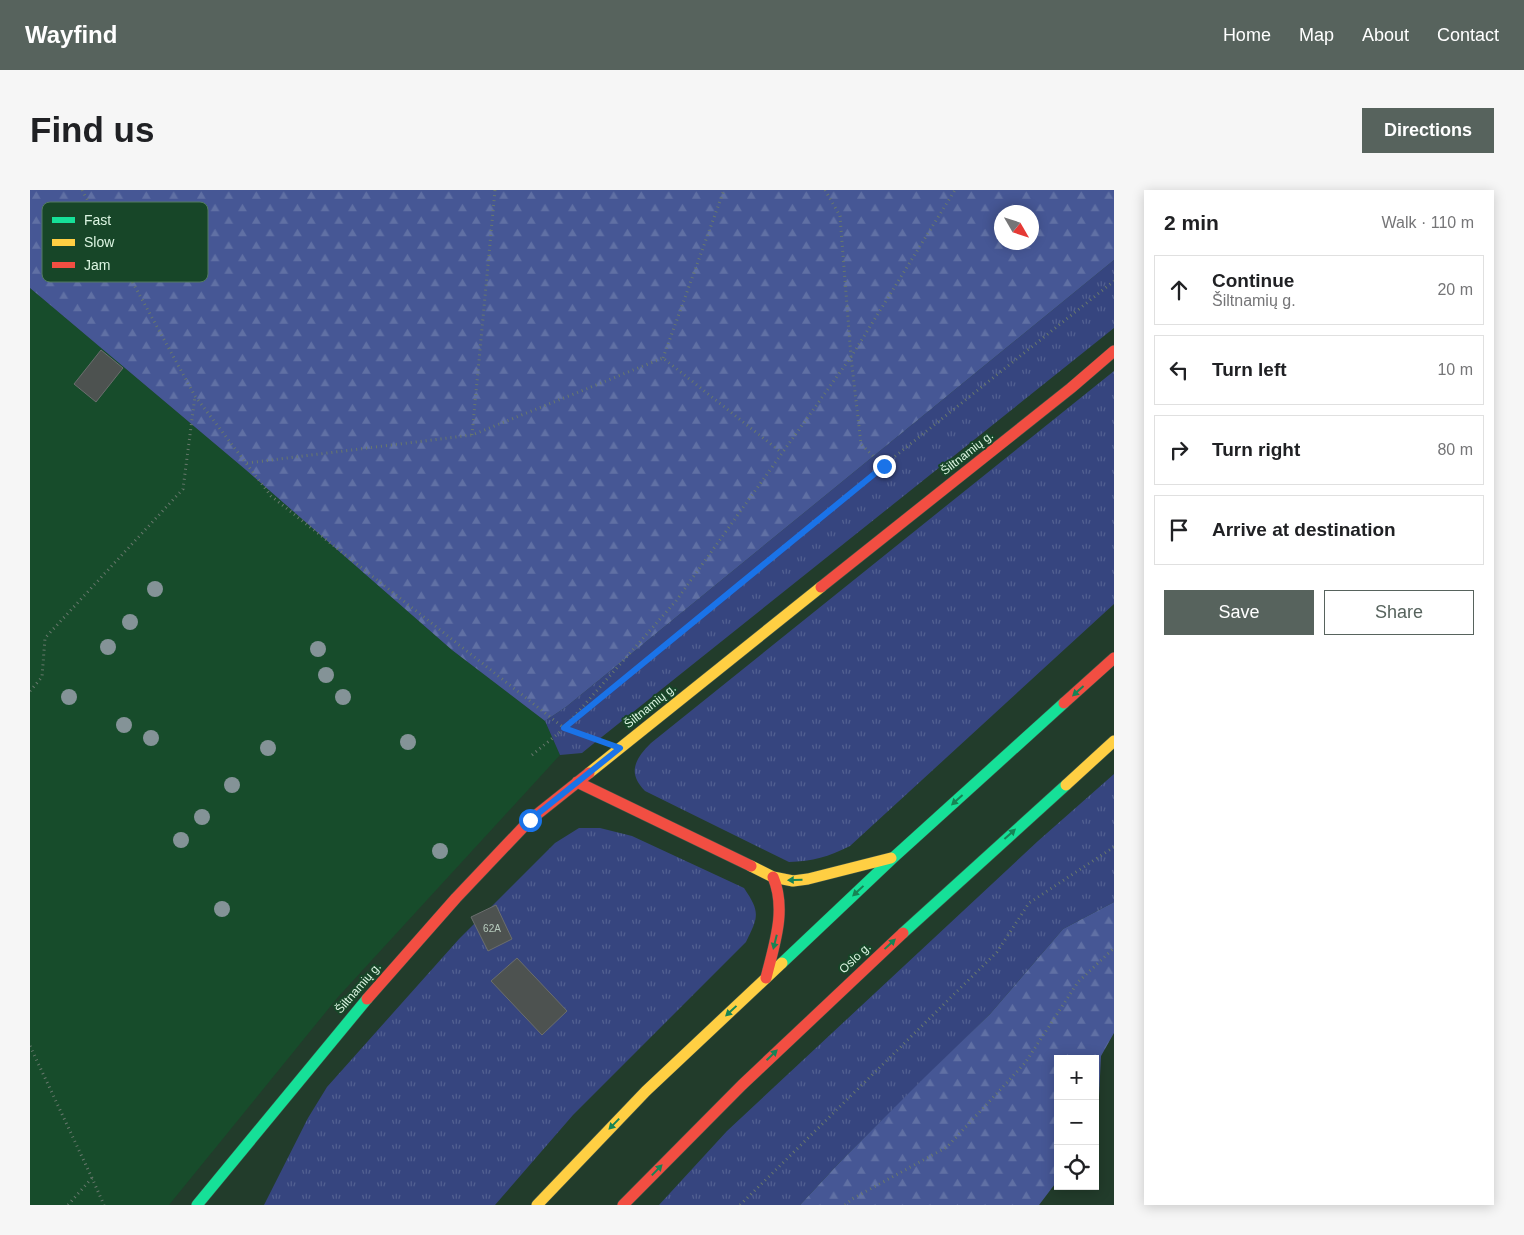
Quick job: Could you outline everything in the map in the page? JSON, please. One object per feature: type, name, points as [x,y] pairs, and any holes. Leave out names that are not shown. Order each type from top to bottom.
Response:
[{"type":"main road","name":"Šiltnamių g.","points":[[197,1205],[344,1025],[456,898],[530,820],[1056,400],[1114,351]]},
{"type":"main road","points":[[537,1205],[646,1091],[894,857],[1114,658]]},
{"type":"main road","name":"Oslo g.","points":[[623,1205],[686,1139],[812,1017],[938,899],[1114,741]]},
{"type":"main road","points":[[577,782],[773,877],[794,881],[808,879],[894,857]]},
{"type":"main road","points":[[766,978],[777,933],[779,905],[779,893],[773,877]]},
{"type":"path","points":[[82,190],[89,202]]},
{"type":"path","points":[[472,435],[495,190]]},
{"type":"path","points":[[246,463],[472,435],[663,358],[724,190]]},
{"type":"path","points":[[825,190],[840,216],[851,357],[861,444],[884,466]]},
{"type":"path","points":[[564,728],[676,602],[851,357],[955,190]]},
{"type":"path","points":[[532,755],[1114,280]]},
{"type":"path","points":[[132,282],[195,396],[272,496],[564,728],[620,748]]},
{"type":"path","points":[[663,358],[782,453]]},
{"type":"path","points":[[30,690],[42,677],[45,638],[184,489],[195,396]]},
{"type":"path","points":[[740,1205],[997,952],[1029,902],[1114,847]]},
{"type":"path","points":[[846,1205],[852,1199],[947,1146],[1025,1063],[1078,982],[1114,948]]},
{"type":"path","points":[[30,1046],[104,1205]]},
{"type":"path","points":[[68,1205],[92,1178]]},
{"type":"shaded area","points":[[30,288],[246,470],[452,650],[545,721],[560,755],[338,997],[169,1205],[30,1205]]},
{"type":"green space","points":[[30,190],[1114,190],[1114,260],[566,707],[545,721],[452,650],[246,470],[30,288]]},
{"type":"green space","points":[[1114,260],[1114,328],[582,753],[560,755],[545,721],[566,707]]},
{"type":"green space","points":[[1114,371],[1114,604],[850,846],[820,858],[789,862],[645,791],[636,778],[635,766],[637,760],[651,743]]},
{"type":"green space","points":[[1114,774],[1114,902],[1063,929],[990,1014],[840,1162],[800,1205],[659,1205],[727,1131],[1038,841]]},
{"type":"green space","points":[[579,828],[600,828],[632,836],[744,888],[753,903],[756,915],[746,942],[573,1115],[495,1205],[264,1205],[308,1118],[327,1087],[459,939],[555,843]]},
{"type":"green space","points":[[1114,902],[1114,1033],[1101,1056],[1099,1096],[1099,1055],[1054,1055],[1054,1185],[1039,1205],[800,1205],[840,1162],[990,1014],[1063,929]]},
{"type":"building","points":[[101,350],[123,368],[96,402],[74,384]]},
{"type":"building","points":[[496,905],[512,939],[488,951],[471,917]]},
{"type":"building","points":[[517,958],[567,1011],[542,1035],[491,981]]},
{"type":"traffic: fast","points":[[782,963],[894,857],[1064,703]]},
{"type":"traffic: fast","points":[[903,933],[1066,785]]},
{"type":"traffic: fast","points":[[197,1205],[367,999]]},
{"type":"traffic: slow","points":[[589,773],[821,587]]},
{"type":"traffic: slow","points":[[1066,785],[1114,741]]},
{"type":"traffic: slow","points":[[751,866],[773,877],[793,881],[891,858]]},
{"type":"traffic: slow","points":[[537,1205],[646,1091],[782,963]]},
{"type":"traffic: jam","points":[[821,587],[1071,388],[1114,351]]},
{"type":"traffic: jam","points":[[1064,703],[1114,658]]},
{"type":"traffic: jam","points":[[367,999],[456,898],[530,820],[589,773]]},
{"type":"traffic: jam","points":[[577,782],[751,866]]},
{"type":"traffic: jam","points":[[766,978],[778,928],[779,915],[777,889],[773,877]]},
{"type":"traffic: jam","points":[[623,1205],[742,1085],[903,933]]},
{"type":"route","points":[[530,820],[620,748],[564,728],[884,466]]}]
